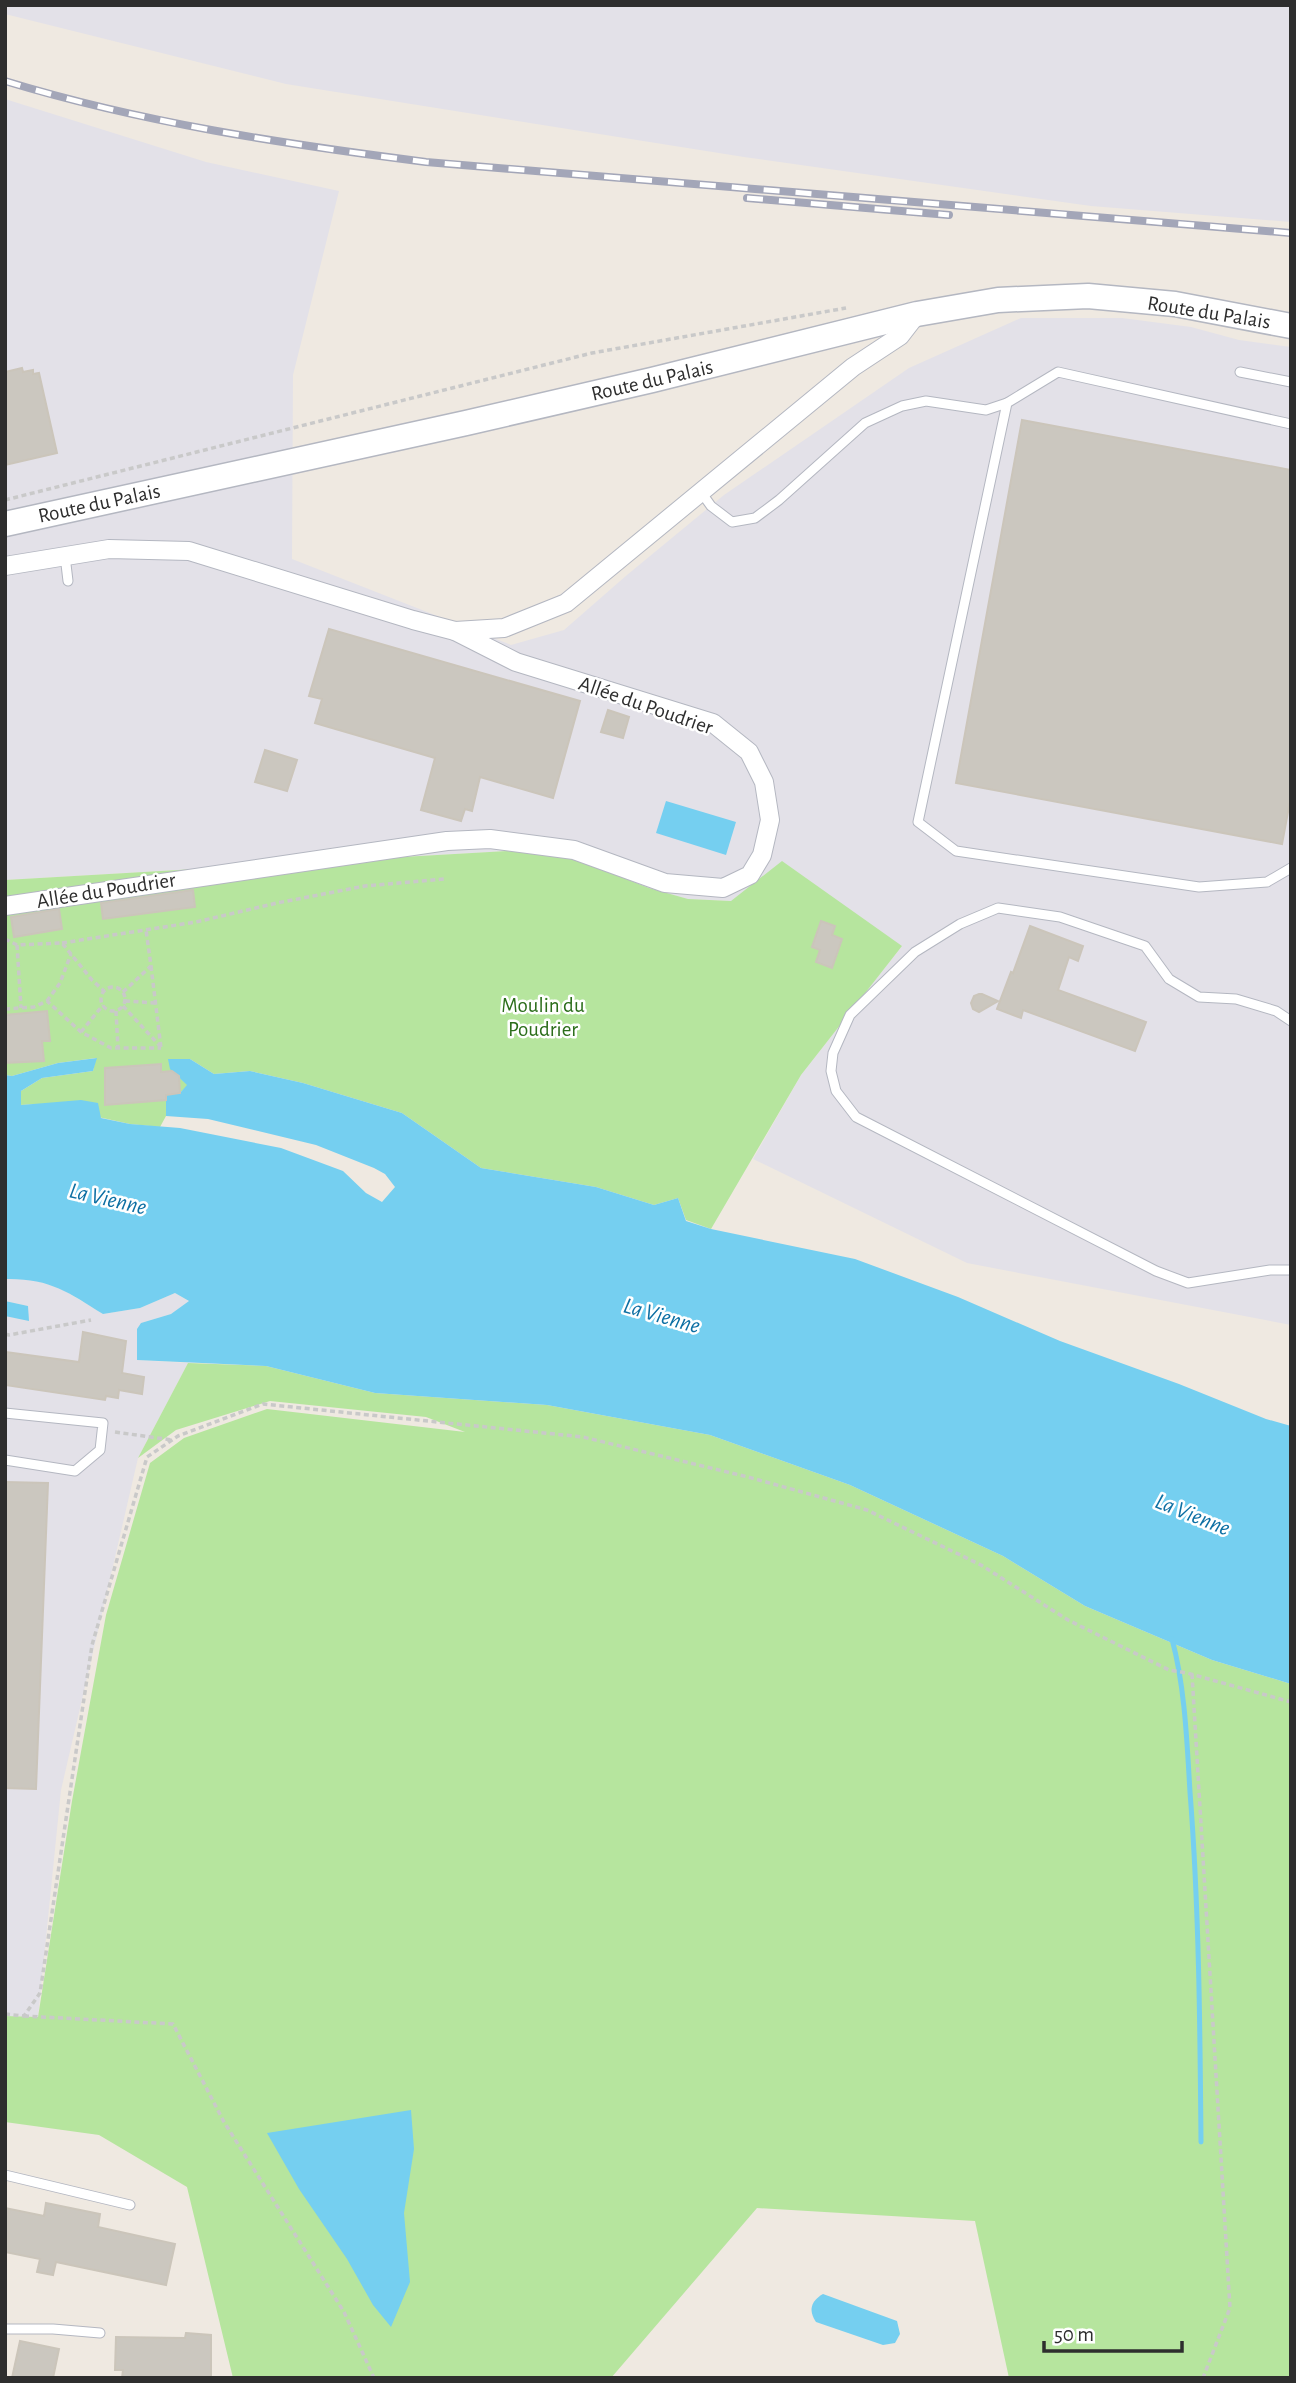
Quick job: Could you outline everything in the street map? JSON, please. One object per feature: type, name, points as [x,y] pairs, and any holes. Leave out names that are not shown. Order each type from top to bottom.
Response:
[{"type":"main road","name":"Route du Palais","points":[[11,522],[506,414],[917,314],[998,300],[1088,296],[1175,304],[1291,326]]},
{"type":"street","points":[[455,631],[504,628],[566,603],[853,367],[900,336],[917,314]]},
{"type":"street","name":"Allée du Poudrier","points":[[5,566],[109,548],[189,551],[455,631],[516,662],[713,723],[749,752],[764,782],[769,820],[762,855],[750,875],[723,888],[665,883],[574,850],[490,839],[458,840],[5,905]]},
{"type":"lane","points":[[701,492],[711,506],[732,522],[755,518],[865,424],[902,406],[926,401],[986,410],[1007,403],[1058,372],[1291,424]]},
{"type":"lane","points":[[1240,372],[1291,382]]},
{"type":"lane","points":[[1007,403],[918,822],[956,851],[1199,887],[1267,882],[1291,868]]},
{"type":"lane","points":[[65,556],[68,581]]},
{"type":"lane","points":[[1291,1021],[1276,1011],[1236,999],[1199,997],[1169,979],[1145,946],[1060,917],[998,908],[960,924],[915,952],[850,1016],[833,1053],[831,1071],[836,1091],[856,1117],[1156,1271],[1188,1283],[1270,1270],[1291,1270]]},
{"type":"lane","points":[[5,1413],[103,1423],[100,1450],[75,1471],[5,1460]]},
{"type":"lane","points":[[5,2175],[130,2205]]},
{"type":"lane","points":[[5,2329],[100,2333]]},
{"type":"path","points":[[5,939],[17,945],[62,943],[196,922],[277,902],[365,886],[445,879]]},
{"type":"path","points":[[145,930],[161,1048]]},
{"type":"path","points":[[62,943],[104,991]]},
{"type":"path","points":[[17,945],[21,1008]]},
{"type":"path","points":[[5,1009],[34,1007],[47,1001],[60,983],[71,954]]},
{"type":"path","points":[[123,992],[151,966]]},
{"type":"path","points":[[110,987],[117,987],[123,992],[125,1001],[116,1011],[103,1005],[101,998],[104,991],[110,987]]},
{"type":"path","points":[[47,1001],[81,1032],[111,1048],[161,1048]]},
{"type":"path","points":[[125,1001],[156,1003]]},
{"type":"path","points":[[81,1032],[103,1005]]},
{"type":"path","points":[[123,1006],[161,1048]]},
{"type":"path","points":[[116,1011],[118,1048]]},
{"type":"path","points":[[5,1334],[91,1320]]},
{"type":"path","points":[[24,2016],[40,1993],[92,1645],[147,1457],[178,1436],[263,1405],[583,1437],[748,1477],[867,1510],[981,1565],[1068,1620],[1169,1670],[1291,1702]]},
{"type":"path","points":[[102,1429],[139,1437],[172,1440]]},
{"type":"path","points":[[1192,1674],[1230,2308],[1203,2378]]},
{"type":"path","points":[[5,2014],[173,2024],[224,2122],[344,2312],[374,2378]]},
{"type":"shaded area","points":[[5,5],[1291,5],[1291,222],[1091,206],[744,157],[286,84],[5,14]]},
{"type":"shaded area","points":[[5,99],[206,162],[339,191],[293,375],[292,559],[511,645],[564,630],[724,495],[909,368],[1021,318],[1122,318],[1191,327],[1239,340],[1291,347],[1291,1325],[967,1263],[753,1159],[801,1075],[902,946],[732,901],[688,899],[507,851],[5,880]]},
{"type":"shaded area","points":[[5,1279],[29,1279],[60,1288],[103,1314],[140,1308],[175,1293],[190,1302],[171,1314],[141,1323],[137,1360],[188,1363],[138,1458],[61,1790],[38,2017],[5,2016],[5,1316],[28,1306],[5,1301]]},
{"type":"green space","name":"Moulin du Poudrier","points":[[507,851],[545,853],[578,860],[649,888],[688,899],[731,901],[782,861],[902,946],[801,1075],[711,1229],[686,1220],[678,1198],[654,1205],[596,1187],[481,1168],[402,1113],[303,1083],[250,1071],[214,1074],[190,1059],[172,1071],[188,1085],[180,1093],[166,1095],[166,1116],[160,1127],[130,1124],[39,1104],[20,1105],[21,1091],[42,1078],[93,1071],[96,1058],[58,1063],[12,1076],[5,1075],[5,880]]},
{"type":"green space","points":[[188,1363],[266,1366],[375,1393],[547,1405],[710,1435],[850,1485],[1003,1556],[1085,1606],[1212,1660],[1291,1684],[1291,2378],[1009,2378],[975,2221],[757,2208],[611,2378],[233,2378],[187,2187],[99,2135],[5,2122],[5,2016],[38,2017],[72,1801],[106,1615],[150,1463],[184,1438],[267,1409],[465,1432],[426,1417],[270,1401],[176,1430],[138,1458]]},
{"type":"water","points":[[666,801],[736,822],[726,855],[656,833]]},
{"type":"water","name":"La Vienne","points":[[97,1058],[93,1071],[42,1078],[21,1091],[21,1105],[81,1100],[98,1103],[101,1118],[130,1124],[180,1128],[281,1148],[343,1171],[366,1193],[382,1202],[395,1187],[385,1174],[374,1168],[316,1145],[208,1119],[166,1116],[166,1095],[180,1093],[187,1085],[170,1069],[168,1059],[190,1059],[214,1074],[250,1071],[303,1083],[402,1113],[481,1168],[596,1187],[654,1205],[678,1198],[686,1221],[711,1229],[855,1259],[958,1297],[1060,1341],[1291,1426],[1291,1684],[1212,1660],[1085,1606],[1003,1556],[850,1485],[710,1435],[547,1405],[375,1393],[266,1366],[137,1360],[137,1329],[141,1323],[171,1314],[189,1301],[175,1293],[140,1308],[103,1314],[68,1293],[46,1284],[5,1279],[5,1075],[12,1076],[58,1063]]},
{"type":"water","points":[[5,1301],[28,1306],[29,1321],[5,1316]]},
{"type":"water","points":[[411,2110],[414,2149],[404,2213],[410,2282],[391,2327],[373,2305],[347,2259],[299,2189],[267,2133]]},
{"type":"water","points":[[823,2294],[897,2321],[900,2334],[895,2343],[883,2345],[816,2322],[812,2306]]},
{"type":"building","points":[[22,368],[23,372],[33,370],[33,374],[39,373],[57,453],[5,465],[5,372]]},
{"type":"building","points":[[1022,420],[1291,470],[1291,796],[1282,844],[956,783]]},
{"type":"building","points":[[329,629],[580,701],[553,798],[480,777],[472,811],[465,809],[461,821],[421,810],[435,758],[315,723],[322,699],[309,696]]},
{"type":"building","points":[[608,710],[629,717],[623,738],[601,732]]},
{"type":"building","points":[[265,750],[297,760],[287,791],[255,782]]},
{"type":"building","points":[[193,890],[195,907],[103,919],[101,903]]},
{"type":"building","points":[[59,909],[62,929],[14,937],[11,917]]},
{"type":"building","points":[[821,921],[835,926],[832,935],[842,939],[832,968],[816,962],[820,950],[812,947]]},
{"type":"building","points":[[1030,926],[1083,946],[1078,961],[1069,957],[1058,990],[1146,1022],[1135,1051],[1023,1010],[1021,1018],[997,1009]]},
{"type":"building","points":[[979,994],[998,1001],[979,1012],[973,1009],[971,1003],[974,996]]},
{"type":"building","points":[[47,1011],[50,1041],[42,1041],[44,1061],[5,1063],[5,1015]]},
{"type":"building","points":[[161,1064],[161,1072],[172,1071],[179,1076],[180,1093],[166,1095],[166,1100],[105,1105],[105,1068]]},
{"type":"building","points":[[83,1332],[126,1341],[122,1373],[144,1377],[142,1394],[119,1390],[118,1398],[106,1396],[105,1400],[5,1385],[5,1352],[79,1362]]},
{"type":"building","points":[[5,1482],[48,1483],[36,1789],[5,1788]]},
{"type":"building","points":[[46,2203],[100,2214],[98,2227],[175,2244],[166,2285],[56,2262],[53,2275],[37,2272],[40,2259],[5,2252],[5,2208],[44,2216]]},
{"type":"building","points":[[186,2333],[211,2335],[211,2378],[122,2378],[123,2370],[115,2370],[116,2337],[185,2338]]},
{"type":"building","points":[[20,2341],[59,2349],[53,2378],[12,2378]]},
{"type":"waterway","points":[[1172,1639],[1185,1715],[1193,1836],[1201,2142]]},
{"type":"railway","points":[[5,81],[109,109],[214,131],[426,162],[1291,233]]},
{"type":"railway","points":[[747,198],[949,215]]}]
